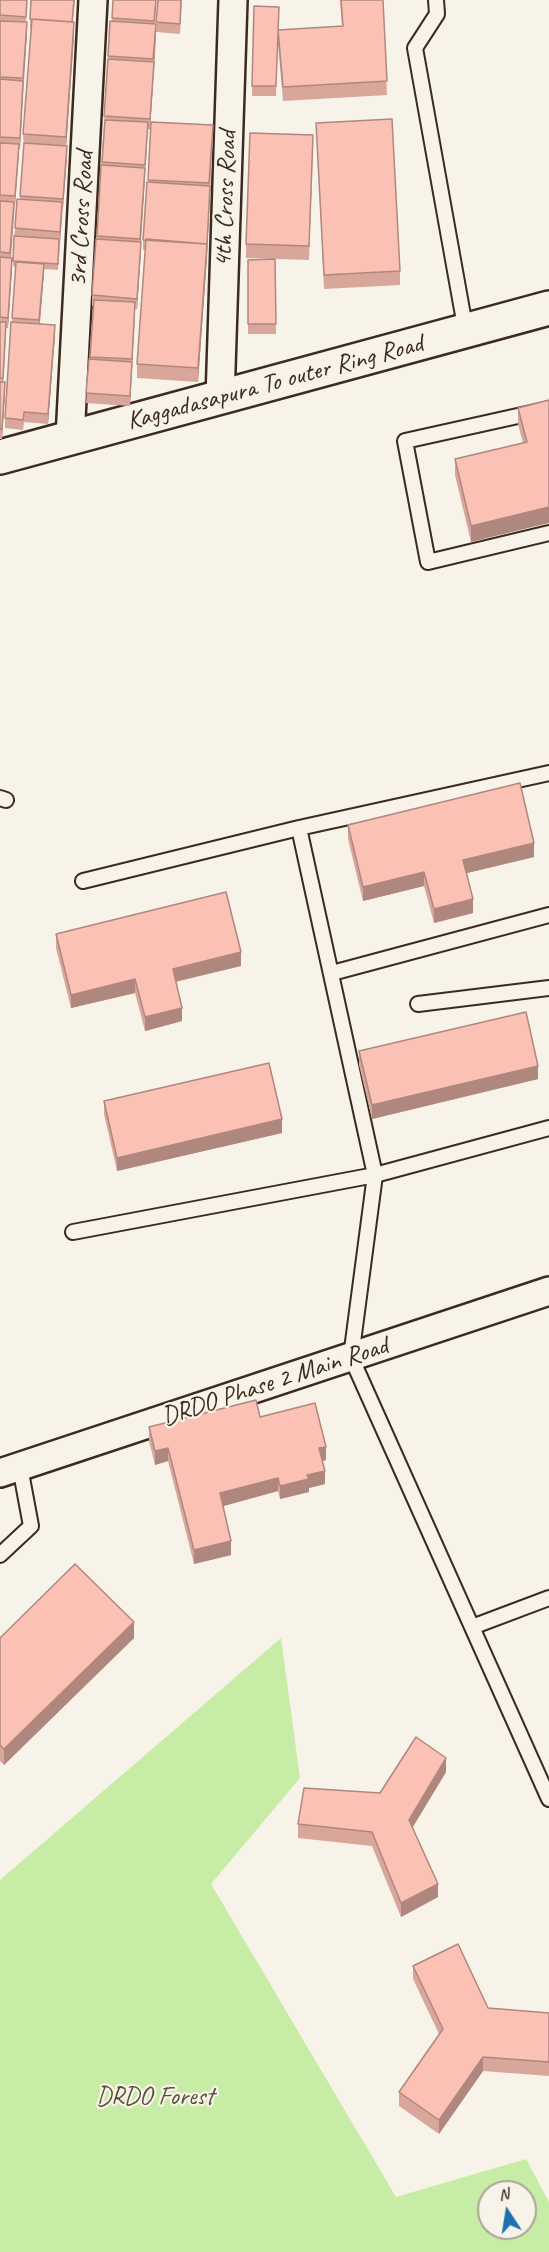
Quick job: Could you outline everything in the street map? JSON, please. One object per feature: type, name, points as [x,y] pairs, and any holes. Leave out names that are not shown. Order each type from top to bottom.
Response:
[{"type":"street","name":"3rd Cross Road","points":[[70,438],[93,0]]},
{"type":"street","name":"4th Cross Road","points":[[220,399],[232,0]]},
{"type":"street","name":"Kaggadasapura To outer Ring Road","points":[[0,457],[549,308]]},
{"type":"street","name":"DRDO Phase 2 Main Road","points":[[10,1470],[549,1291]]},
{"type":"lane","points":[[436,0],[437,14],[416,48],[466,332]]},
{"type":"lane","points":[[549,409],[405,441],[428,562],[549,533]]},
{"type":"lane","points":[[83,881],[299,828],[549,773]]},
{"type":"lane","points":[[299,828],[375,1175],[351,1357],[549,1799]]},
{"type":"lane","points":[[332,973],[549,915]]},
{"type":"lane","points":[[418,1004],[549,988]]},
{"type":"lane","points":[[73,1232],[375,1175],[549,1128]]},
{"type":"lane","points":[[0,1555],[31,1526],[10,1470]]},
{"type":"lane","points":[[472,1627],[549,1598]]},
{"type":"green space","name":"DRDO Forest","points":[[281,1638],[300,1778],[211,1884],[396,2197],[526,2159],[549,2202],[549,2252],[0,2252],[0,1880]]},
{"type":"building","points":[[0,0],[27,0],[26,17],[0,15]]},
{"type":"building","points":[[31,0],[74,0],[72,22],[30,19]]},
{"type":"building","points":[[113,0],[156,0],[154,21],[112,18]]},
{"type":"building","points":[[158,0],[181,0],[180,24],[156,22]]},
{"type":"building","points":[[341,0],[383,0],[387,81],[283,87],[278,30],[343,26]]},
{"type":"building","points":[[254,6],[279,7],[276,86],[252,86]]},
{"type":"building","points":[[32,19],[74,22],[66,137],[23,134]]},
{"type":"building","points":[[0,21],[27,22],[23,78],[0,77]]},
{"type":"building","points":[[110,21],[156,24],[153,59],[108,56]]},
{"type":"building","points":[[108,59],[154,62],[150,119],[104,116]]},
{"type":"building","points":[[0,79],[23,81],[20,138],[0,137]]},
{"type":"building","points":[[392,119],[400,271],[324,275],[316,123]]},
{"type":"building","points":[[105,120],[148,122],[145,165],[102,162]]},
{"type":"building","points":[[151,122],[213,125],[209,183],[148,180]]},
{"type":"building","points":[[250,133],[313,135],[309,246],[246,244]]},
{"type":"building","points":[[0,143],[19,144],[15,196],[0,195]]},
{"type":"building","points":[[24,143],[67,146],[63,199],[20,196]]},
{"type":"building","points":[[101,165],[145,168],[140,239],[97,236]]},
{"type":"building","points":[[147,182],[210,186],[207,244],[143,240]]},
{"type":"building","points":[[17,199],[62,202],[60,232],[15,228]]},
{"type":"building","points":[[0,201],[14,202],[10,253],[0,252]]},
{"type":"building","points":[[14,236],[59,239],[58,264],[13,261]]},
{"type":"building","points":[[96,239],[141,242],[137,299],[92,295]]},
{"type":"building","points":[[146,239],[207,244],[198,368],[137,364]]},
{"type":"building","points":[[0,257],[12,258],[8,318],[0,317]]},
{"type":"building","points":[[275,259],[276,324],[248,324],[248,260]]},
{"type":"building","points":[[16,262],[44,264],[39,320],[12,318]]},
{"type":"building","points":[[94,300],[135,302],[132,359],[90,357]]},
{"type":"building","points":[[0,322],[6,322],[3,378],[0,378]]},
{"type":"building","points":[[11,322],[55,325],[48,414],[24,412],[23,420],[5,418]]},
{"type":"building","points":[[89,359],[132,362],[130,396],[86,393]]},
{"type":"building","points":[[0,382],[5,382],[2,429],[0,429]]},
{"type":"building","points":[[549,400],[549,507],[471,526],[455,459],[527,442],[518,408]]},
{"type":"building","points":[[520,783],[534,843],[463,860],[473,899],[434,909],[424,872],[363,887],[348,825]]},
{"type":"building","points":[[226,892],[241,952],[173,969],[182,1008],[145,1017],[135,979],[71,995],[56,934]]},
{"type":"building","points":[[526,1012],[538,1066],[372,1105],[359,1051]]},
{"type":"building","points":[[269,1063],[282,1119],[117,1158],[104,1101]]},
{"type":"building","points":[[256,1400],[260,1417],[315,1403],[326,1447],[319,1448],[325,1471],[307,1475],[309,1479],[280,1486],[278,1478],[220,1493],[231,1541],[194,1550],[168,1448],[155,1451],[149,1427]]},
{"type":"building","points":[[75,1564],[134,1622],[4,1749],[0,1745],[0,1638]]},
{"type":"building","points":[[416,1737],[446,1758],[409,1820],[438,1884],[401,1903],[372,1832],[298,1824],[304,1788],[380,1793]]},
{"type":"building","points":[[458,1944],[488,2008],[549,2013],[549,2062],[483,2057],[439,2120],[399,2092],[443,2029],[413,1966]]}]
